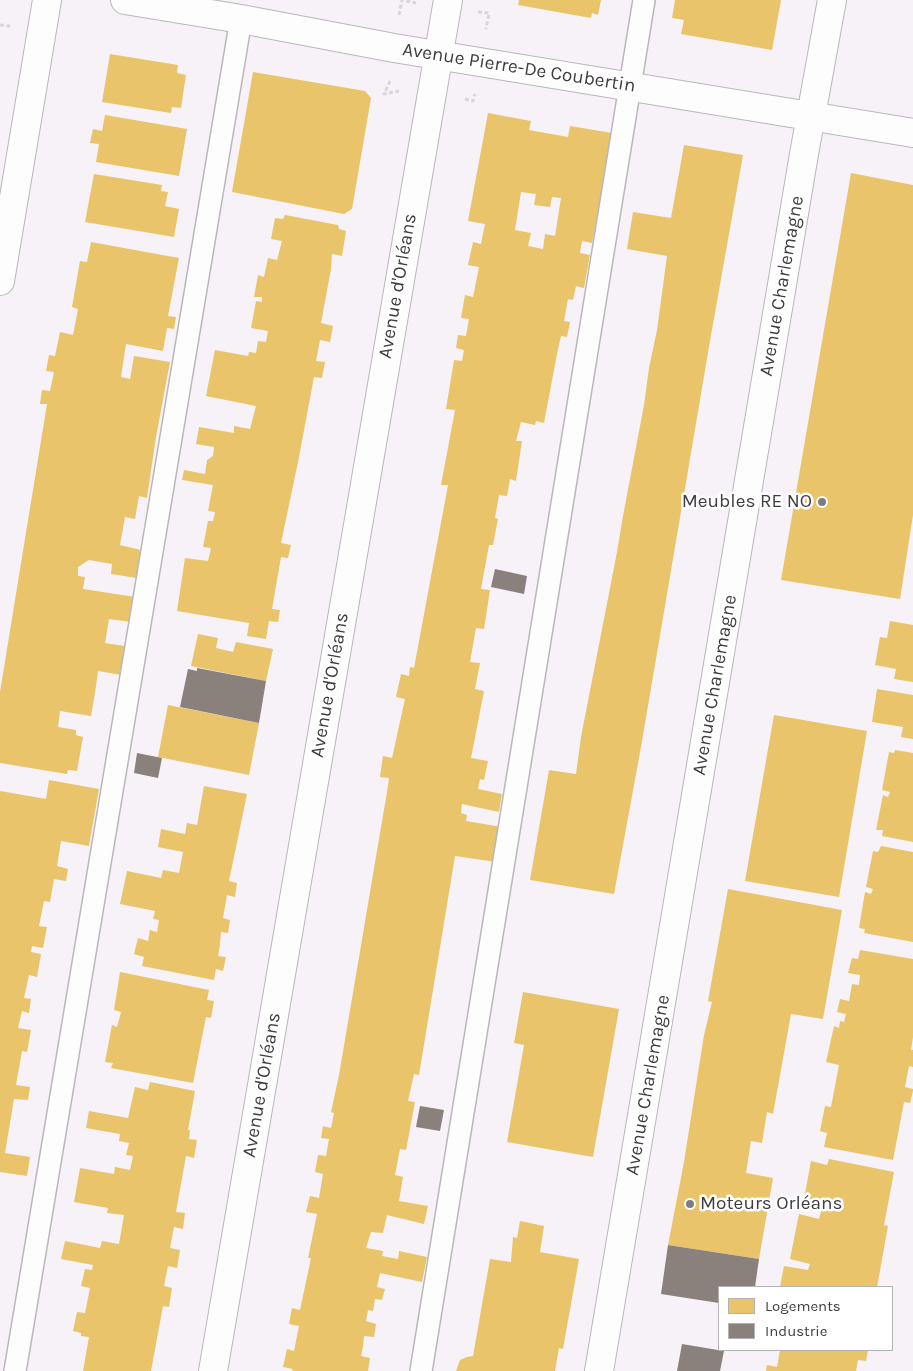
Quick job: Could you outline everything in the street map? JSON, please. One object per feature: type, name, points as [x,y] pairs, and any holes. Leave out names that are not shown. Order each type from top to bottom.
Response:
[{"type":"street","points":[[0,281],[46,0]]},
{"type":"street","name":"Avenue Pierre-De Coubertin","points":[[125,0],[438,55],[913,133]]},
{"type":"street","name":"Avenue d'Orléans","points":[[214,1371],[448,0]]},
{"type":"street","name":"Avenue Charlemagne","points":[[599,1371],[832,0]]},
{"type":"lane","points":[[421,1371],[644,0]]},
{"type":"lane","points":[[15,1371],[241,20]]},
{"type":"path","points":[[399,15],[402,0],[420,3]]},
{"type":"path","points":[[0,25],[13,26]]},
{"type":"path","points":[[390,81],[384,94],[401,90]]},
{"type":"building: Logements","points":[[519,0],[601,0],[598,15],[592,13],[591,18],[518,5]]},
{"type":"building: Logements","points":[[675,0],[781,0],[772,50],[681,34],[684,20],[672,18]]},
{"type":"building: Logements","points":[[110,54],[178,65],[177,73],[186,75],[181,108],[172,107],[171,113],[102,102]]},
{"type":"building: Logements","points":[[253,72],[365,91],[371,98],[352,209],[344,214],[232,192]]},
{"type":"building: Logements","points":[[488,113],[531,121],[529,130],[568,137],[570,126],[612,133],[606,175],[592,243],[582,241],[580,253],[590,255],[584,288],[576,286],[573,300],[568,299],[564,321],[570,322],[567,337],[561,336],[544,423],[536,421],[535,425],[521,422],[516,441],[522,441],[516,481],[510,479],[507,496],[499,495],[495,518],[498,519],[493,545],[489,545],[481,589],[490,590],[484,629],[476,628],[470,662],[480,663],[475,689],[484,691],[471,758],[488,761],[484,780],[480,779],[478,789],[502,794],[499,812],[462,804],[461,813],[467,815],[466,821],[502,827],[496,862],[455,856],[419,1075],[414,1074],[408,1101],[415,1102],[406,1150],[400,1149],[395,1175],[403,1177],[399,1201],[428,1206],[424,1224],[387,1215],[383,1233],[371,1232],[366,1248],[383,1251],[382,1256],[398,1259],[399,1251],[427,1257],[422,1282],[380,1273],[377,1287],[385,1289],[382,1300],[375,1299],[373,1311],[368,1310],[366,1321],[376,1324],[374,1337],[364,1336],[361,1356],[370,1358],[368,1371],[292,1371],[293,1369],[283,1367],[287,1349],[294,1351],[299,1326],[289,1324],[292,1308],[300,1310],[311,1258],[308,1258],[317,1214],[306,1212],[310,1196],[319,1198],[323,1174],[315,1172],[318,1155],[326,1156],[329,1139],[321,1138],[323,1126],[331,1128],[334,1113],[331,1112],[339,1075],[389,778],[380,777],[383,756],[392,758],[405,699],[396,697],[401,674],[409,676],[410,667],[414,668],[448,485],[441,485],[455,410],[446,409],[454,360],[462,361],[464,350],[456,348],[458,335],[466,336],[469,319],[461,318],[465,295],[473,297],[479,267],[468,265],[473,242],[481,244],[485,224],[468,221]],"holes":[[[521,192],[536,194],[534,205],[550,207],[552,197],[561,198],[555,236],[545,234],[543,249],[528,246],[531,233],[515,230]]]},
{"type":"building: Logements","points":[[105,115],[187,129],[179,176],[96,162],[99,144],[90,143],[93,129],[102,131]]},
{"type":"building: Logements","points":[[684,145],[743,155],[614,894],[530,880],[549,770],[576,774],[581,737],[657,330],[667,256],[627,249],[633,212],[671,218]]},
{"type":"building: Logements","points":[[851,173],[913,185],[913,515],[900,599],[781,580]]},
{"type":"building: Logements","points":[[94,174],[162,185],[161,191],[168,192],[165,206],[179,209],[174,237],[85,222]]},
{"type":"building: Logements","points":[[285,215],[338,225],[339,229],[346,231],[342,256],[332,254],[321,323],[333,326],[330,342],[320,340],[316,361],[325,362],[322,378],[314,377],[281,543],[291,545],[288,558],[281,557],[272,609],[280,610],[278,622],[269,621],[266,639],[247,636],[249,623],[177,611],[185,558],[208,561],[211,548],[203,547],[208,521],[213,521],[215,512],[208,511],[213,485],[182,480],[184,470],[205,474],[207,460],[213,456],[214,447],[196,444],[199,427],[234,433],[234,426],[250,429],[256,406],[206,396],[215,350],[248,356],[249,352],[256,353],[258,341],[266,342],[268,331],[251,328],[256,301],[262,302],[262,297],[254,297],[258,275],[264,277],[268,258],[277,260],[282,241],[271,239],[275,218],[283,219]]},
{"type":"building: Logements","points":[[91,242],[179,258],[168,316],[176,317],[174,329],[167,328],[163,351],[126,344],[121,377],[130,379],[134,356],[170,362],[147,498],[139,496],[135,519],[125,517],[120,545],[141,550],[137,578],[111,574],[112,564],[89,560],[78,567],[78,576],[85,577],[83,589],[135,597],[131,622],[109,619],[105,643],[125,646],[121,675],[98,671],[91,716],[60,711],[58,727],[76,730],[76,735],[83,737],[77,771],[68,770],[67,774],[0,763],[0,692],[47,404],[40,404],[42,390],[50,391],[54,372],[46,371],[49,355],[55,356],[60,332],[73,335],[78,309],[72,307],[80,261],[87,262]]},
{"type":"building: Logements","points":[[890,621],[913,625],[913,682],[894,679],[896,669],[875,665],[880,637],[887,638]]},
{"type":"building: Logements","points":[[198,634],[218,638],[216,648],[233,652],[236,642],[273,649],[266,681],[191,666]]},
{"type":"building: Logements","points":[[877,689],[913,695],[913,739],[901,737],[903,727],[872,722]]},
{"type":"building: Logements","points":[[168,705],[259,723],[249,775],[158,757]]},
{"type":"building: Logements","points":[[774,715],[867,731],[839,897],[745,881]]},
{"type":"building: Logements","points":[[895,750],[913,753],[913,842],[882,836],[883,830],[876,830],[883,795],[888,797],[890,792],[882,790],[889,752],[894,753]]},
{"type":"building: Logements","points":[[49,780],[99,789],[89,846],[61,841],[57,866],[68,869],[66,881],[54,879],[50,902],[44,901],[39,926],[47,927],[43,948],[32,946],[31,952],[41,954],[37,977],[29,975],[24,998],[31,999],[29,1013],[22,1011],[18,1028],[31,1030],[27,1052],[22,1051],[16,1085],[30,1087],[28,1100],[14,1099],[5,1153],[30,1157],[27,1176],[0,1172],[0,791],[46,799]]},
{"type":"building: Logements","points":[[204,786],[247,794],[229,881],[237,883],[235,897],[227,895],[223,918],[230,920],[228,933],[221,932],[218,956],[226,957],[223,971],[216,969],[214,980],[142,966],[144,957],[134,954],[138,938],[148,941],[150,930],[157,932],[159,920],[153,919],[155,911],[120,904],[127,871],[161,878],[163,870],[179,873],[183,852],[158,847],[161,829],[185,834],[187,823],[197,825]]},
{"type":"building: Logements","points":[[881,846],[913,852],[913,942],[864,933],[865,929],[859,928],[865,892],[871,894],[873,889],[866,887],[873,851],[878,852]]},
{"type":"building: Logements","points":[[728,889],[842,910],[823,1019],[791,1014],[773,1114],[767,1112],[762,1143],[751,1141],[746,1173],[773,1178],[759,1259],[668,1245],[684,1162],[704,1035],[712,1002],[708,1001]]},
{"type":"building: Logements","points":[[860,950],[913,959],[913,1037],[911,1050],[913,1050],[913,1067],[909,1066],[905,1087],[913,1089],[913,1091],[910,1103],[904,1102],[893,1160],[824,1147],[827,1133],[820,1131],[825,1106],[831,1107],[839,1065],[826,1062],[834,1026],[839,1028],[840,1021],[844,1022],[846,1014],[837,1012],[840,999],[849,1001],[852,984],[859,985],[860,975],[848,973],[852,958],[858,959]]},
{"type":"building: Logements","points":[[120,972],[209,990],[207,1000],[214,1001],[211,1018],[206,1017],[193,1083],[111,1068],[113,1063],[105,1062],[112,1025],[117,1027],[121,1012],[114,1010]]},
{"type":"building: Logements","points":[[523,992],[619,1009],[593,1157],[507,1142],[524,1045],[514,1043]]},
{"type":"building: Logements","points":[[150,1082],[195,1091],[188,1130],[190,1130],[189,1139],[197,1140],[194,1158],[186,1156],[176,1212],[185,1213],[183,1229],[174,1227],[170,1248],[180,1250],[177,1268],[168,1266],[164,1286],[172,1288],[169,1307],[163,1306],[151,1371],[83,1371],[89,1337],[81,1336],[81,1333],[73,1331],[77,1312],[85,1313],[90,1288],[81,1286],[85,1269],[92,1270],[93,1265],[61,1259],[65,1241],[100,1248],[102,1241],[119,1244],[124,1215],[107,1213],[108,1208],[74,1202],[80,1168],[114,1174],[115,1167],[130,1170],[133,1156],[126,1155],[129,1143],[119,1141],[120,1134],[86,1128],[89,1111],[128,1118],[135,1087],[148,1090]]},
{"type":"building: Logements","points":[[829,1159],[894,1172],[884,1225],[888,1226],[877,1286],[780,1286],[784,1266],[808,1270],[810,1264],[790,1259],[799,1214],[819,1219],[821,1212],[821,1207],[803,1205],[811,1161],[827,1165]]},
{"type":"building: Logements","points":[[520,1221],[544,1226],[540,1252],[579,1259],[563,1349],[559,1348],[555,1371],[456,1371],[460,1360],[473,1356],[490,1259],[511,1262],[513,1237],[517,1238]]},
{"type":"building: Logements","points":[[780,1351],[868,1351],[866,1361],[858,1360],[856,1371],[766,1371],[767,1365],[777,1367]]},
{"type":"building: Industrie","points":[[495,569],[527,576],[524,594],[491,587]]},
{"type":"building: Industrie","points":[[197,668],[266,681],[259,723],[180,707],[188,669],[197,671]]},
{"type":"building: Industrie","points":[[137,753],[162,758],[158,778],[134,773]]},
{"type":"building: Industrie","points":[[420,1106],[444,1110],[440,1131],[416,1127]]},
{"type":"building: Industrie","points":[[668,1245],[759,1259],[755,1286],[718,1286],[718,1303],[661,1294]]},
{"type":"building: Industrie","points":[[682,1344],[724,1351],[720,1371],[677,1371]]},
{"type":"place","name":"Meubles RE NO","points":[[822,502]]},
{"type":"place","name":"Moteurs Orléans","points":[[690,1204]]}]
